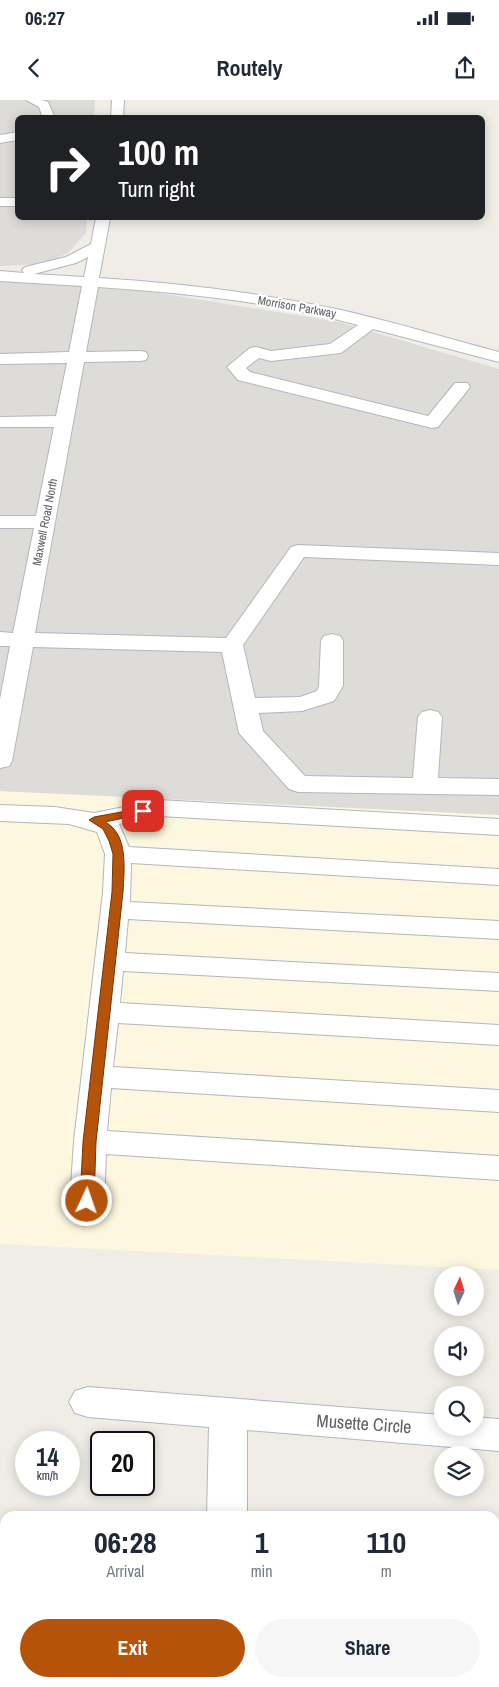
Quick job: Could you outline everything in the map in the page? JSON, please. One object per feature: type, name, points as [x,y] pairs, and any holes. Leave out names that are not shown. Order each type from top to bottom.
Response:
[{"type":"street","points":[[32,100],[44,105],[48,115]]},
{"type":"street","points":[[117,115],[118,100]]},
{"type":"street","points":[[0,138],[15,136]]},
{"type":"street","points":[[0,202],[15,202]]},
{"type":"street","name":"Maxwell Road North","points":[[0,761],[7,688],[23,639],[76,357],[98,303],[90,282],[103,220]]},
{"type":"street","points":[[0,276],[62,263],[97,247]]},
{"type":"street","name":"Morrison Parkway","points":[[0,276],[182,290],[247,298],[371,323],[499,356]]},
{"type":"street","points":[[98,303],[139,292],[182,290]]},
{"type":"street","points":[[371,323],[335,349],[271,356],[256,352],[236,367],[244,376],[432,423],[461,387]]},
{"type":"street","points":[[0,360],[140,356]]},
{"type":"street","points":[[2,421],[64,421]]},
{"type":"street","points":[[0,522],[45,522]]},
{"type":"street","points":[[499,559],[298,551],[232,645],[251,733],[298,784],[499,787]]},
{"type":"street","points":[[0,639],[232,645]]},
{"type":"street","points":[[245,706],[302,704],[326,696],[330,686],[332,641]]},
{"type":"street","points":[[425,786],[430,717]]},
{"type":"street","points":[[94,820],[159,808],[499,827]]},
{"type":"street","points":[[0,813],[80,817],[94,820],[108,827],[118,854],[115,910],[90,1142],[87,1201]]},
{"type":"street","points":[[118,854],[499,877]]},
{"type":"street","points":[[115,910],[499,930]]},
{"type":"street","points":[[110,961],[499,982]]},
{"type":"street","points":[[104,1012],[499,1035]]},
{"type":"street","points":[[97,1077],[499,1101]]},
{"type":"street","points":[[90,1142],[499,1168]]},
{"type":"street","name":"Musette Circle","points":[[88,1402],[499,1435]]},
{"type":"street","points":[[227,1511],[228,1413]]},
{"type":"shaded area","points":[[0,100],[95,100],[94,115],[15,115],[15,220],[87,220],[86,233],[68,253],[44,264],[0,266]]},
{"type":"shaded area","points":[[0,277],[90,282],[339,322],[499,369],[499,815],[0,791]]},
{"type":"shaded area","points":[[0,791],[499,815],[499,1270],[484,1269],[484,1266],[434,1267],[0,1244]]},
{"type":"route","points":[[87,1201],[90,1142],[118,892],[118,854],[114,841],[108,827],[94,820],[143,811]]}]
